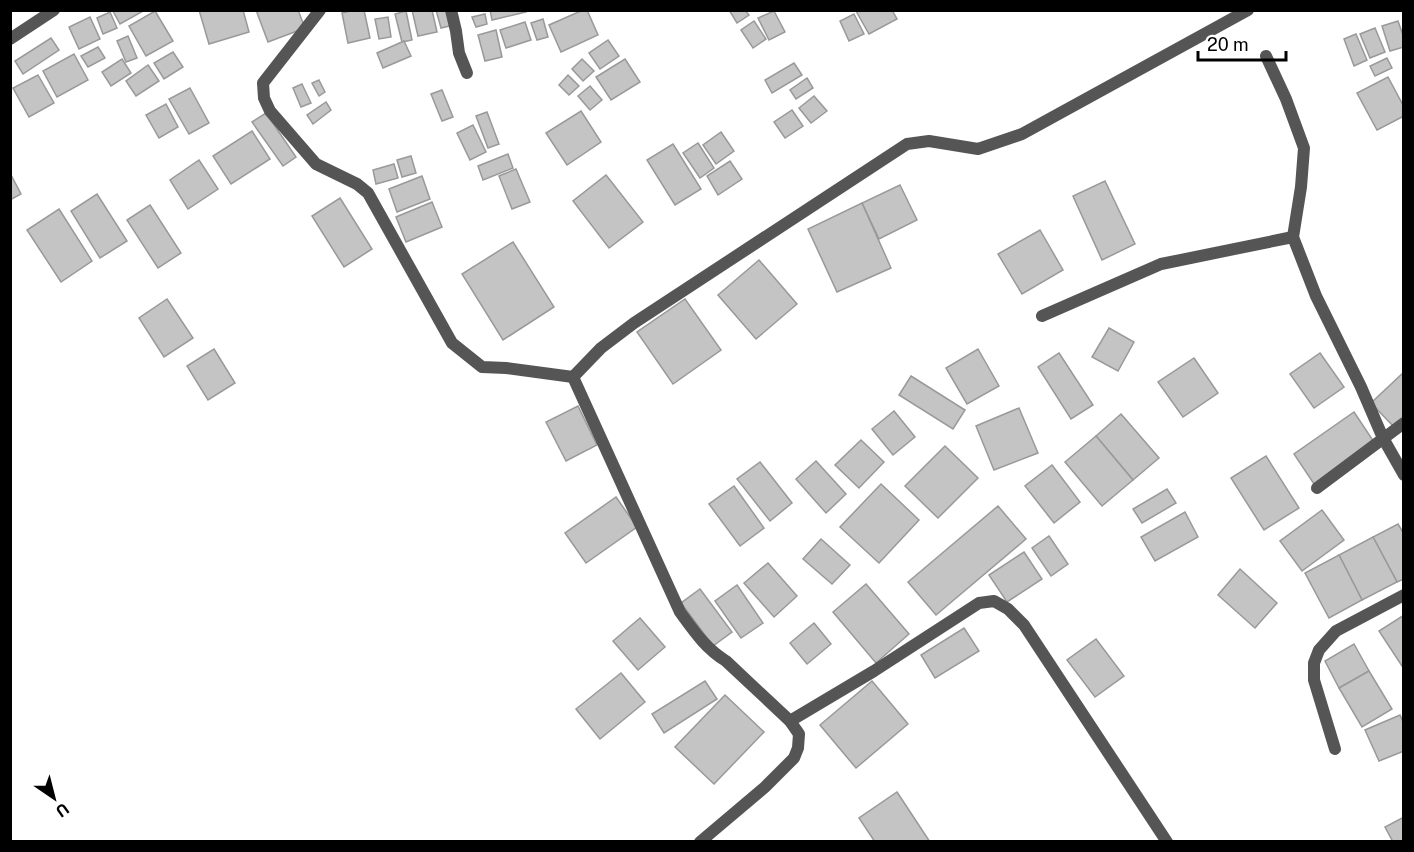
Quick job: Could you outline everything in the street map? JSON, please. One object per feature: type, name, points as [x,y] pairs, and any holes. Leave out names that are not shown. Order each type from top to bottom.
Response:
[{"type":"street","points":[[10,39],[54,10]]},
{"type":"street","points":[[320,10],[263,83],[264,98],[270,111],[316,165],[357,184],[368,193],[452,343],[482,367],[573,377]]},
{"type":"street","points":[[451,10],[459,53],[467,73]]},
{"type":"street","points":[[573,377],[600,348],[634,322],[907,144],[929,141],[978,148],[1022,134],[1248,10]]},
{"type":"street","points":[[1266,56],[1305,148],[1293,237],[1316,296],[1383,438],[1404,475]]},
{"type":"street","points":[[1042,316],[1161,264],[1293,237]]},
{"type":"street","points":[[573,377],[680,612],[705,645],[726,661],[790,721],[799,734],[798,748],[794,758],[765,787],[700,842]]},
{"type":"street","points":[[1317,488],[1404,423]]},
{"type":"street","points":[[1335,749],[1314,680],[1314,663],[1319,650],[1336,631],[1404,595]]},
{"type":"street","points":[[790,721],[874,671],[980,603],[994,601],[1008,609],[1024,625],[1167,842]]},
{"type":"building","points":[[145,10],[120,24],[113,11]]},
{"type":"building","points":[[199,10],[243,10],[249,32],[209,44]]},
{"type":"building","points":[[256,10],[298,10],[305,28],[268,42]]},
{"type":"building","points":[[364,10],[370,38],[348,43],[342,13]]},
{"type":"building","points":[[412,10],[432,10],[437,32],[418,36]]},
{"type":"building","points":[[436,10],[450,10],[454,25],[441,28]]},
{"type":"building","points":[[490,10],[525,10],[526,12],[492,20]]},
{"type":"building","points":[[587,10],[598,35],[561,52],[549,25]]},
{"type":"building","points":[[729,10],[745,10],[749,15],[737,23]]},
{"type":"building","points":[[892,10],[897,19],[869,34],[856,11]]},
{"type":"building","points":[[155,11],[173,41],[146,56],[129,26]]},
{"type":"building","points":[[406,11],[412,40],[402,42],[395,14]]},
{"type":"building","points":[[774,11],[785,32],[769,40],[758,18]]},
{"type":"building","points":[[110,12],[117,28],[103,34],[97,18]]},
{"type":"building","points":[[485,14],[487,24],[476,27],[472,17]]},
{"type":"building","points":[[854,14],[864,34],[849,41],[840,21]]},
{"type":"building","points":[[90,17],[100,39],[79,49],[69,27]]},
{"type":"building","points":[[388,17],[391,37],[379,39],[375,19]]},
{"type":"building","points":[[543,19],[548,37],[537,40],[531,23]]},
{"type":"building","points":[[754,21],[766,39],[753,48],[741,30]]},
{"type":"building","points":[[1398,21],[1404,38],[1404,47],[1390,51],[1382,26]]},
{"type":"building","points":[[525,22],[531,40],[506,48],[500,30]]},
{"type":"building","points":[[1375,28],[1385,52],[1370,58],[1360,34]]},
{"type":"building","points":[[496,30],[502,57],[485,61],[478,35]]},
{"type":"building","points":[[1356,34],[1367,60],[1354,66],[1344,39]]},
{"type":"building","points":[[128,36],[137,58],[126,62],[117,41]]},
{"type":"building","points":[[51,38],[59,50],[23,74],[15,61]]},
{"type":"building","points":[[608,40],[619,56],[600,69],[589,53]]},
{"type":"building","points":[[404,41],[411,56],[383,68],[377,53]]},
{"type":"building","points":[[98,47],[105,58],[88,67],[81,56]]},
{"type":"building","points":[[173,52],[183,67],[164,79],[154,63]]},
{"type":"building","points":[[74,54],[88,80],[57,97],[43,71]]},
{"type":"building","points":[[1387,58],[1392,68],[1375,76],[1370,66]]},
{"type":"building","points":[[122,59],[131,73],[111,86],[102,72]]},
{"type":"building","points":[[582,59],[594,71],[583,81],[572,69]]},
{"type":"building","points":[[625,59],[640,82],[611,100],[596,77]]},
{"type":"building","points":[[794,63],[802,75],[772,93],[765,80]]},
{"type":"building","points":[[148,65],[159,81],[136,96],[126,81]]},
{"type":"building","points":[[38,75],[54,103],[29,117],[13,88]]},
{"type":"building","points":[[568,75],[579,86],[569,95],[559,85]]},
{"type":"building","points":[[1388,77],[1404,107],[1404,116],[1377,130],[1357,93]]},
{"type":"building","points":[[807,78],[813,88],[796,99],[790,90]]},
{"type":"building","points":[[319,80],[325,92],[319,96],[312,83]]},
{"type":"building","points":[[302,84],[311,103],[301,107],[293,88]]},
{"type":"building","points":[[590,86],[602,100],[590,110],[578,96]]},
{"type":"building","points":[[190,88],[209,123],[189,134],[169,99]]},
{"type":"building","points":[[442,90],[453,117],[442,121],[431,94]]},
{"type":"building","points":[[814,96],[827,111],[811,123],[799,108]]},
{"type":"building","points":[[326,102],[331,110],[313,124],[307,115]]},
{"type":"building","points":[[166,104],[178,127],[159,138],[146,115]]},
{"type":"building","points":[[792,110],[803,126],[785,138],[774,122]]},
{"type":"building","points":[[581,111],[601,142],[567,165],[546,133]]},
{"type":"building","points":[[487,112],[499,144],[488,148],[476,116]]},
{"type":"building","points":[[266,113],[296,157],[283,166],[252,122]]},
{"type":"building","points":[[473,125],[486,152],[470,160],[457,133]]},
{"type":"building","points":[[252,131],[270,159],[231,184],[213,156]]},
{"type":"building","points":[[721,132],[734,151],[716,164],[703,145]]},
{"type":"building","points":[[698,143],[714,168],[700,178],[683,153]]},
{"type":"building","points":[[673,144],[701,189],[675,205],[647,160]]},
{"type":"building","points":[[508,154],[513,168],[483,180],[478,166]]},
{"type":"building","points":[[411,156],[416,173],[402,177],[397,160]]},
{"type":"building","points":[[199,160],[218,189],[188,209],[170,180]]},
{"type":"building","points":[[730,161],[742,179],[718,195],[707,176]]},
{"type":"building","points":[[394,164],[398,178],[376,184],[373,170]]},
{"type":"building","points":[[516,169],[530,202],[512,209],[499,176]]},
{"type":"building","points":[[10,173],[21,194],[10,200]]},
{"type":"building","points":[[606,175],[643,222],[609,248],[573,201]]},
{"type":"building","points":[[422,176],[430,199],[397,212],[389,189]]},
{"type":"building","points":[[1105,181],[1135,244],[1102,260],[1073,196]]},
{"type":"building","points":[[900,185],[917,220],[879,239],[862,203]]},
{"type":"building","points":[[97,194],[127,241],[100,258],[71,211]]},
{"type":"building","points":[[340,198],[372,249],[344,267],[312,216]]},
{"type":"building","points":[[432,202],[442,227],[406,242],[396,217]]},
{"type":"building","points":[[862,203],[891,268],[837,292],[808,229]]},
{"type":"building","points":[[150,205],[181,253],[158,268],[127,220]]},
{"type":"building","points":[[59,209],[92,261],[61,282],[27,230]]},
{"type":"building","points":[[1040,230],[1063,270],[1022,294],[998,254]]},
{"type":"building","points":[[513,242],[554,307],[503,340],[462,274]]},
{"type":"building","points":[[759,260],[797,304],[756,339],[718,295]]},
{"type":"building","points":[[167,299],[193,338],[164,357],[139,318]]},
{"type":"building","points":[[685,299],[721,350],[673,384],[637,332]]},
{"type":"building","points":[[1109,328],[1134,342],[1118,371],[1092,357]]},
{"type":"building","points":[[214,349],[235,383],[208,400],[187,366]]},
{"type":"building","points":[[978,349],[999,386],[967,404],[946,368]]},
{"type":"building","points":[[1059,353],[1093,405],[1071,419],[1038,367]]},
{"type":"building","points":[[1320,353],[1344,387],[1314,408],[1290,374]]},
{"type":"building","points":[[1194,358],[1218,393],[1183,417],[1158,382]]},
{"type":"building","points":[[1404,372],[1404,421],[1395,428],[1371,403]]},
{"type":"building","points":[[911,376],[965,410],[953,429],[899,395]]},
{"type":"building","points":[[578,406],[597,445],[566,461],[546,422]]},
{"type":"building","points":[[1019,408],[1038,453],[994,470],[976,426]]},
{"type":"building","points":[[894,411],[915,437],[893,455],[872,429]]},
{"type":"building","points":[[1354,412],[1374,442],[1314,484],[1294,454]]},
{"type":"building","points":[[1121,414],[1159,458],[1133,480],[1096,436]]},
{"type":"building","points":[[1096,436],[1133,480],[1102,506],[1065,462]]},
{"type":"building","points":[[861,440],[884,462],[859,488],[835,465]]},
{"type":"building","points":[[945,446],[978,478],[938,518],[905,486]]},
{"type":"building","points":[[1266,456],[1299,508],[1264,530],[1231,478]]},
{"type":"building","points":[[816,461],[846,494],[826,513],[796,479]]},
{"type":"building","points":[[760,462],[792,503],[770,521],[737,479]]},
{"type":"building","points":[[1052,465],[1080,502],[1054,523],[1025,486]]},
{"type":"building","points":[[881,484],[919,520],[879,563],[840,527]]},
{"type":"building","points":[[734,486],[764,528],[740,546],[709,504]]},
{"type":"building","points":[[1167,489],[1176,503],[1142,523],[1133,509]]},
{"type":"building","points":[[616,497],[637,527],[586,563],[565,533]]},
{"type":"building","points":[[998,506],[1026,539],[936,615],[908,582]]},
{"type":"building","points":[[1322,510],[1344,540],[1302,571],[1280,541]]},
{"type":"building","points":[[1185,512],[1198,537],[1155,561],[1141,537]]},
{"type":"building","points":[[1398,524],[1404,534],[1404,579],[1397,582],[1373,537]]},
{"type":"building","points":[[1049,536],[1068,564],[1051,576],[1032,548]]},
{"type":"building","points":[[1373,537],[1397,582],[1362,600],[1339,555]]},
{"type":"building","points":[[821,539],[850,565],[832,584],[803,559]]},
{"type":"building","points":[[1024,552],[1042,579],[1007,602],[989,575]]},
{"type":"building","points":[[1339,555],[1362,600],[1329,618],[1305,573]]},
{"type":"building","points":[[768,563],[797,596],[774,617],[744,583]]},
{"type":"building","points":[[1240,569],[1277,603],[1255,628],[1218,595]]},
{"type":"building","points":[[866,584],[909,634],[876,663],[833,612]]},
{"type":"building","points":[[737,585],[763,623],[741,638],[715,601]]},
{"type":"building","points":[[700,589],[732,632],[713,646],[681,603]]},
{"type":"building","points":[[1404,615],[1404,665],[1402,666],[1379,631]]},
{"type":"building","points":[[640,618],[665,647],[638,670],[613,641]]},
{"type":"building","points":[[814,623],[831,644],[807,664],[790,643]]},
{"type":"building","points":[[964,628],[979,651],[935,678],[921,655]]},
{"type":"building","points":[[1096,639],[1124,676],[1095,697],[1067,660]]},
{"type":"building","points":[[1354,644],[1369,671],[1339,688],[1325,661]]},
{"type":"building","points":[[1369,671],[1392,709],[1362,727],[1339,688]]},
{"type":"building","points":[[621,673],[645,702],[600,739],[576,709]]},
{"type":"building","points":[[705,681],[717,699],[664,733],[652,714]]},
{"type":"building","points":[[872,681],[908,724],[856,768],[820,725]]},
{"type":"building","points":[[725,695],[764,732],[714,784],[675,747]]},
{"type":"building","points":[[1400,715],[1404,724],[1404,751],[1379,761],[1365,730]]},
{"type":"building","points":[[897,792],[930,842],[875,842],[859,818]]},
{"type":"building","points":[[1404,817],[1404,842],[1393,842],[1385,827]]}]
